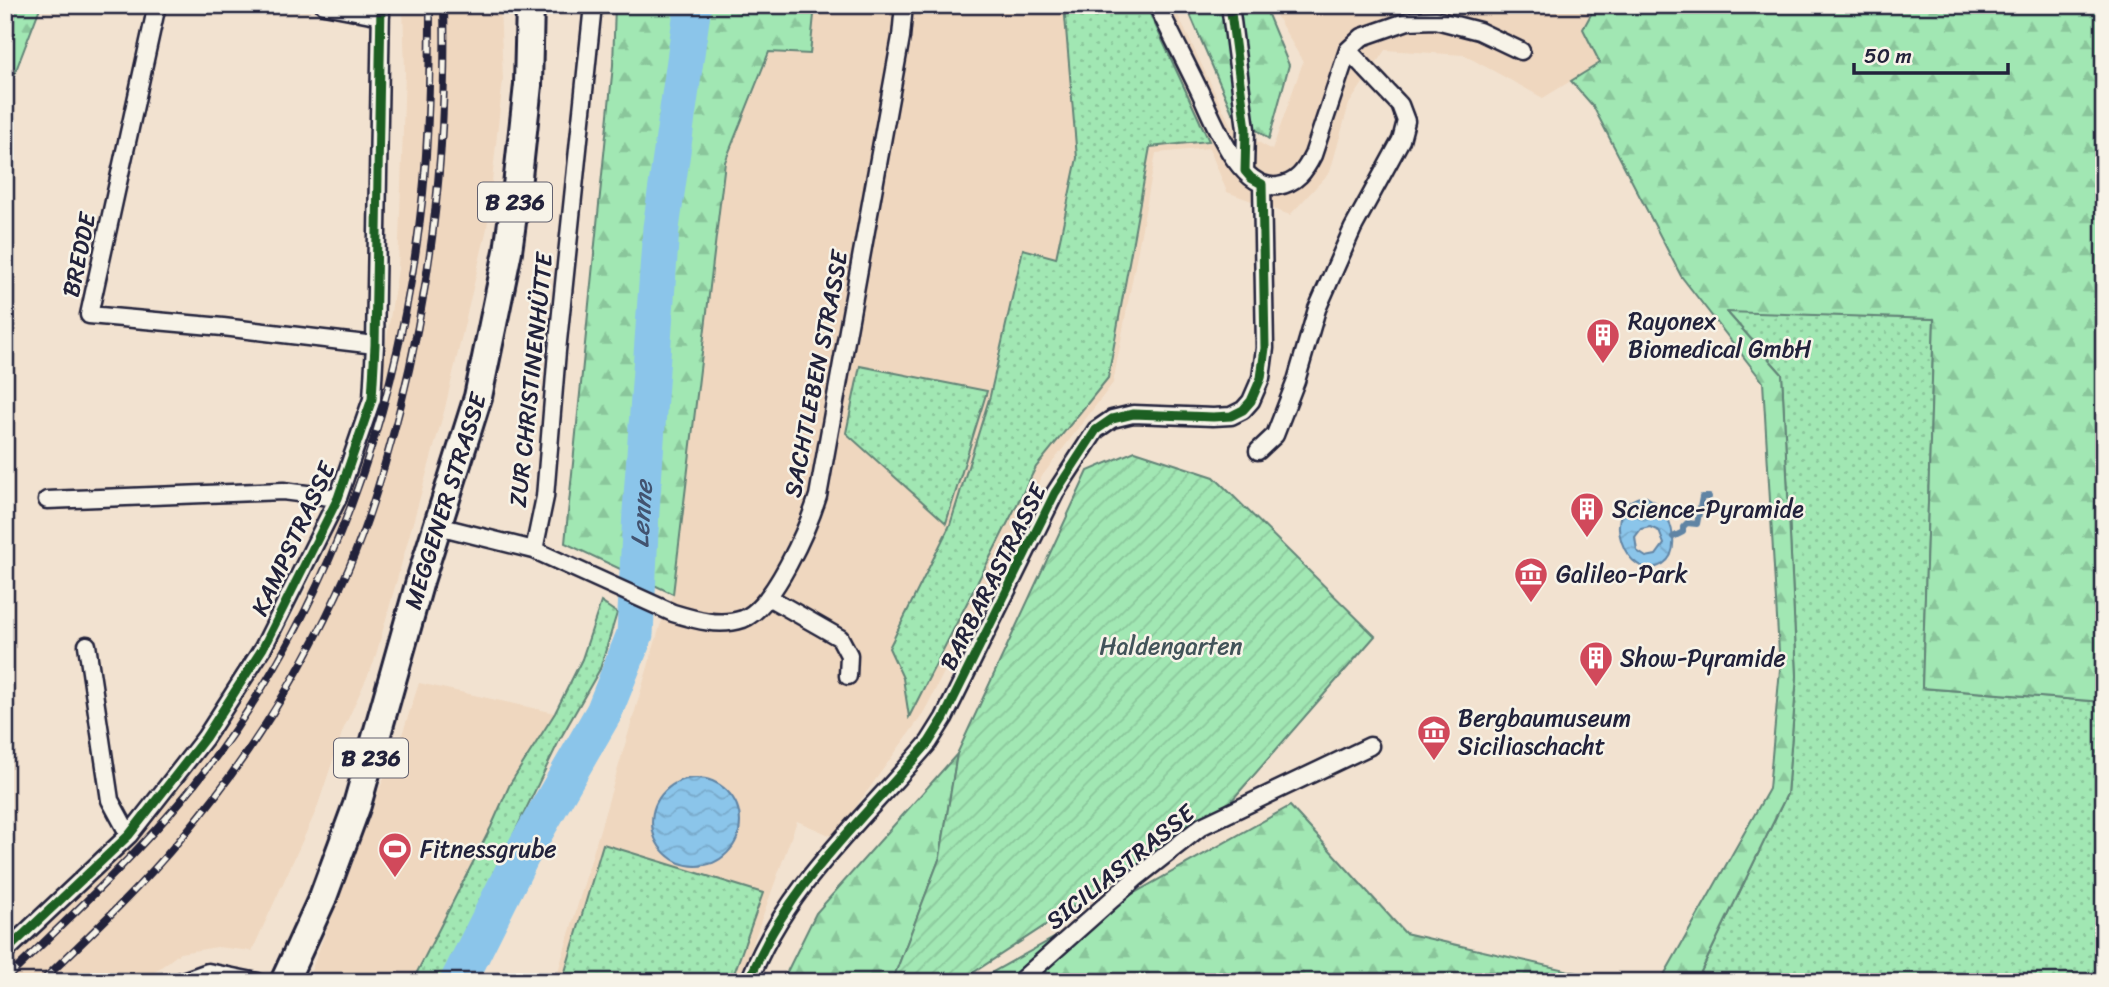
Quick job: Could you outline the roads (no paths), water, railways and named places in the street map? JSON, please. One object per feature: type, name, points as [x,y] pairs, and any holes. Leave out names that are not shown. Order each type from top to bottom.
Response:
[{"type":"main road","name":"MEGGENER STRASSE","points":[[284,982],[328,884],[357,805],[420,581],[478,397],[508,251],[528,85],[530,5]]},
{"type":"street","name":"BREDDE","points":[[157,5],[89,315],[375,345]]},
{"type":"street","points":[[324,5],[381,10]]},
{"type":"street","name":"ZUR CHRISTINENHÜTTE","points":[[534,550],[545,497],[557,351],[593,5]]},
{"type":"street","name":"SACHTLEBEN STRASSE","points":[[438,526],[534,550],[673,614],[697,620],[728,622],[752,614],[768,597],[798,546],[818,496],[887,117],[904,5]]},
{"type":"street","points":[[1157,5],[1227,146],[1245,171],[1262,184],[1271,186],[1296,180],[1305,170],[1313,155],[1348,50],[1362,37],[1384,27],[1408,21],[1436,20],[1479,31],[1521,51]]},
{"type":"street","points":[[1230,5],[1246,129],[1245,171]]},
{"type":"street","name":"KAMPSTRASSE","points":[[5,952],[129,835],[205,738],[263,648],[338,498],[372,399],[381,10]]},
{"type":"street","points":[[1258,450],[1275,435],[1296,382],[1317,309],[1353,228],[1401,140],[1406,121],[1400,105],[1348,50]]},
{"type":"street","name":"BARBARASTRASSE","points":[[749,982],[775,926],[802,889],[929,743],[944,718],[1055,492],[1096,430],[1112,419],[1133,414],[1231,416],[1243,410],[1251,401],[1261,378],[1265,348],[1262,184]]},
{"type":"street","points":[[47,500],[283,491],[338,498]]},
{"type":"street","points":[[768,597],[840,638],[849,656],[848,676]]},
{"type":"street","points":[[87,645],[110,800],[129,835]]},
{"type":"street","name":"SICILIASTRASSE","points":[[1019,982],[1136,878],[1202,826],[1370,746]]},
{"type":"street","points":[[180,982],[208,972],[258,982]]},
{"type":"water","points":[[1645,496],[1666,515],[1672,530],[1673,545],[1672,553],[1663,564],[1650,568],[1638,564],[1621,541],[1619,527],[1622,513],[1630,502]],"holes":[[[1650,527],[1659,531],[1664,544],[1656,555],[1646,557],[1637,551],[1635,537],[1641,529]]]},
{"type":"water","points":[[696,778],[721,785],[733,797],[740,822],[733,847],[721,859],[696,866],[671,859],[659,847],[652,822],[659,797],[671,785]]},
{"type":"waterway","name":"Lenne","points":[[458,982],[521,856],[604,712],[635,634],[661,228],[693,5]]},
{"type":"waterway","points":[[1673,537],[1683,532],[1687,523],[1697,524],[1702,497],[1709,497]]},
{"type":"railway","points":[[5,980],[126,861],[194,785],[242,720],[284,651],[320,580],[351,506],[376,430],[397,352],[423,193],[427,146],[430,5]]},
{"type":"railway","points":[[41,982],[150,874],[208,806],[254,742],[295,675],[332,605],[356,551],[400,408],[421,308],[440,157],[444,5]]},
{"type":"place","name":"Rayonex Biomedical GmbH","points":[[1603,365]]},
{"type":"place","name":"Science-Pyramide","points":[[1587,539]]},
{"type":"place","name":"Galileo-Park","points":[[1531,604]]},
{"type":"place","name":"Show-Pyramide","points":[[1596,688]]},
{"type":"place","name":"Bergbaumuseum Siciliaschacht","points":[[1434,762]]},
{"type":"place","name":"Fitnessgrube","points":[[395,879]]},
{"type":"park label","name":"Haldengarten","points":[[1171,646]]}]
